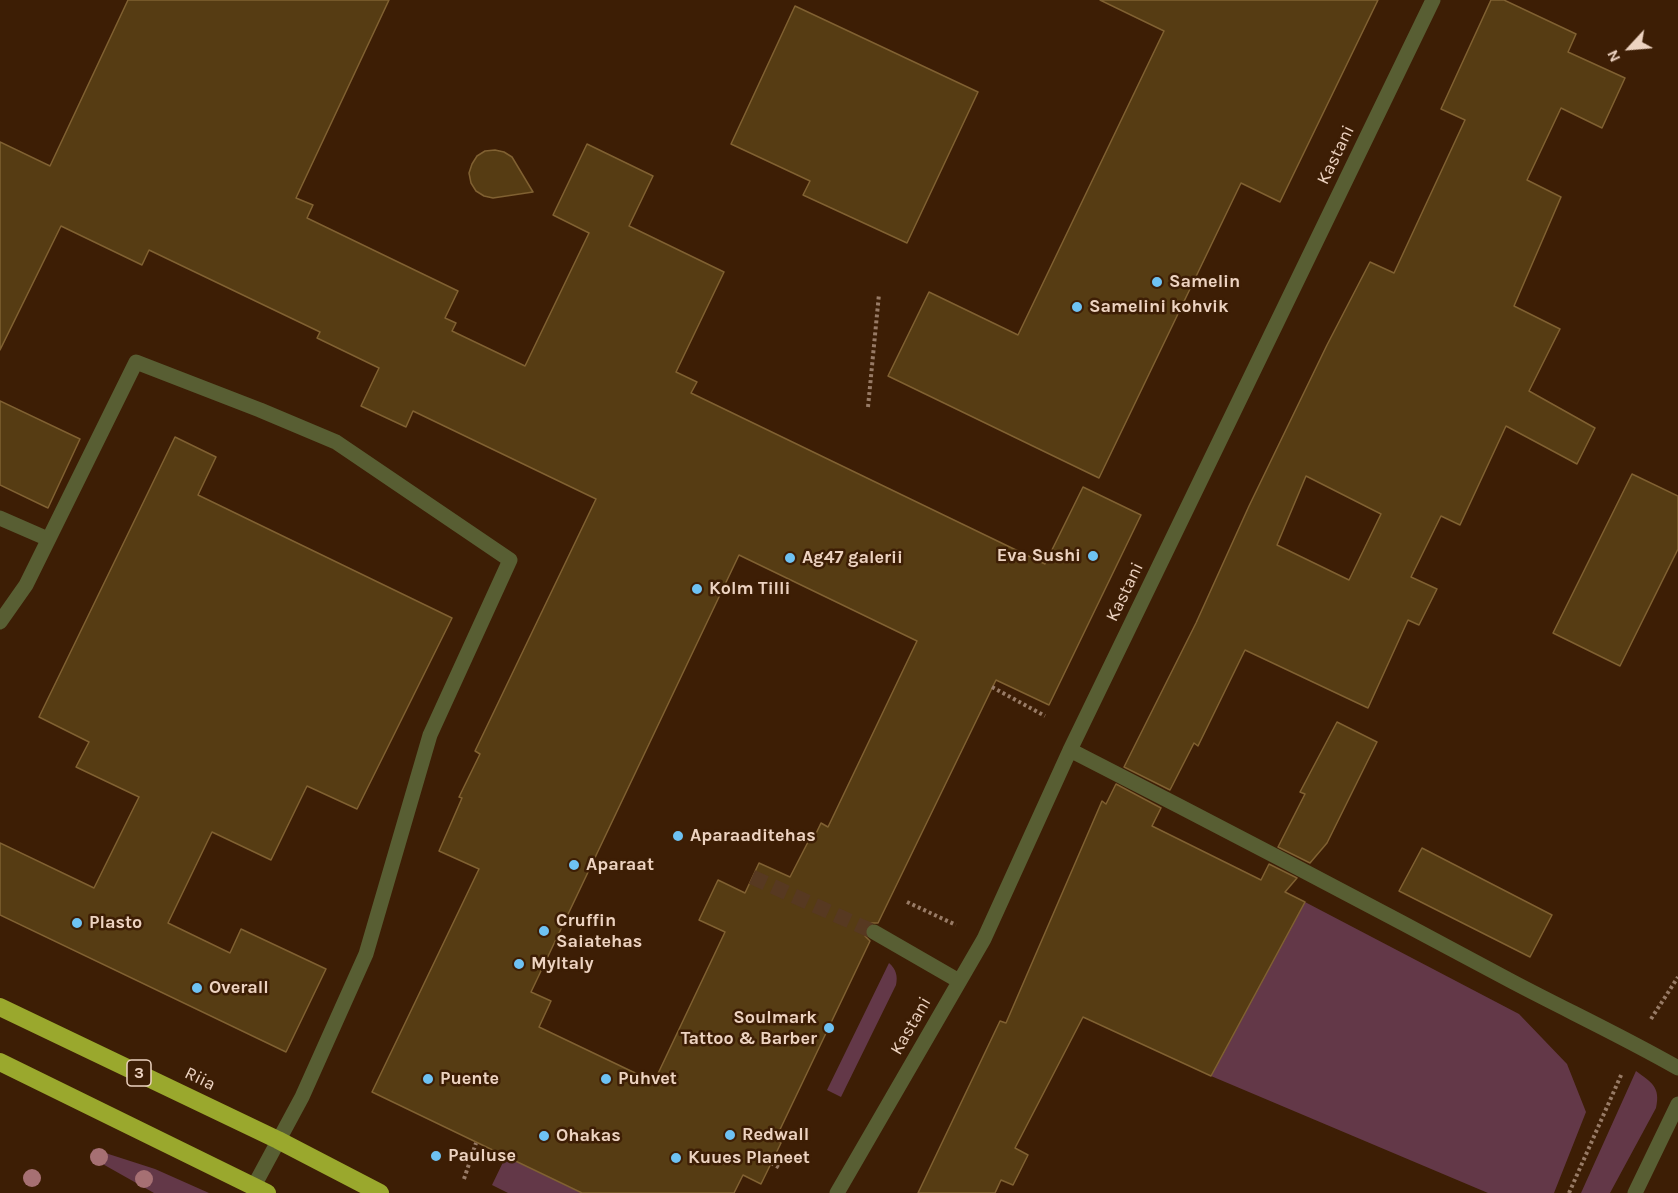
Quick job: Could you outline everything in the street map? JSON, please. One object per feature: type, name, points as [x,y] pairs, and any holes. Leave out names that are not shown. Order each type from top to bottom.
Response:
[{"type":"highway","name":"Riia","points":[[0,1006],[278,1140],[380,1193]]},
{"type":"highway","points":[[0,1062],[260,1190]]},
{"type":"street","name":"Kastani","points":[[837,1193],[984,939],[1070,750],[1433,0]]},
{"type":"street","points":[[0,622],[26,585],[136,362],[336,442],[510,560],[430,735],[366,954],[302,1097],[278,1140],[260,1190]]},
{"type":"street","points":[[0,518],[48,539]]},
{"type":"street","points":[[1070,750],[1678,1068]]},
{"type":"street","points":[[874,932],[959,981]]},
{"type":"street","points":[[1635,1193],[1678,1104]]},
{"type":"path","points":[[868,407],[879,294]]},
{"type":"path","points":[[992,687],[1045,716]]},
{"type":"path","points":[[907,902],[962,928]]},
{"type":"path","points":[[1569,1193],[1635,1044],[1678,977]]},
{"type":"path","points":[[464,1179],[476,1143]]},
{"type":"path","points":[[771,1164],[780,1168]]},
{"type":"shaded area","points":[[1305,902],[1519,1014],[1567,1064],[1586,1112],[1554,1193],[1488,1193],[1211,1076]]},
{"type":"shaded area","points":[[889,963],[896,973],[896,985],[841,1097],[827,1090]]},
{"type":"shaded area","points":[[1636,1071],[1654,1086],[1657,1095],[1656,1108],[1610,1193],[1581,1193]]},
{"type":"shaded area","points":[[93,1149],[155,1169],[209,1193],[154,1193],[92,1158]]},
{"type":"shaded area","points":[[506,1156],[582,1193],[508,1193],[492,1185]]},
{"type":"building","points":[[128,0],[389,0],[296,198],[313,205],[307,218],[458,291],[445,318],[456,323],[452,331],[525,366],[589,233],[553,215],[587,144],[653,176],[629,226],[724,272],[676,372],[697,382],[691,393],[1045,564],[1083,487],[1141,515],[1049,705],[996,680],[878,923],[870,923],[865,928],[865,936],[870,941],[775,1140],[781,1143],[761,1184],[743,1175],[734,1193],[582,1193],[372,1092],[479,869],[439,851],[462,798],[459,797],[480,754],[475,751],[596,499],[413,411],[406,427],[361,406],[379,368],[317,338],[320,332],[149,250],[142,265],[61,226],[0,350],[0,142],[50,166]],"holes":[[[739,555],[917,641],[828,827],[821,823],[812,842],[809,840],[790,877],[759,863],[745,893],[718,880],[699,920],[725,932],[654,1082],[539,1027],[551,1001],[531,992]]]},
{"type":"building","points":[[1100,0],[1378,0],[1280,202],[1241,183],[1099,478],[888,376],[929,292],[1018,335],[1164,31]]},
{"type":"building","points":[[1491,0],[1504,0],[1576,34],[1568,52],[1625,78],[1602,128],[1561,108],[1527,180],[1561,197],[1514,306],[1560,329],[1529,391],[1595,428],[1577,464],[1506,426],[1460,525],[1441,516],[1411,577],[1437,589],[1419,625],[1408,620],[1368,708],[1245,650],[1198,746],[1194,743],[1170,790],[1124,767],[1196,623],[1249,506],[1327,345],[1370,262],[1394,273],[1465,120],[1441,109]],"holes":[[[1306,476],[1381,514],[1349,580],[1277,545]]]},
{"type":"building","points":[[795,6],[978,92],[907,243],[803,195],[810,181],[731,144]]},
{"type":"building","points":[[495,150],[512,157],[533,192],[493,198],[476,191],[469,173],[472,164],[477,156],[485,151]]},
{"type":"building","points":[[0,401],[80,439],[48,508],[0,485]]},
{"type":"building","points":[[175,437],[216,457],[198,495],[452,618],[357,809],[307,786],[271,860],[212,832],[168,923],[230,953],[241,929],[326,969],[286,1052],[0,915],[0,843],[94,888],[139,797],[76,767],[89,742],[39,717]]},
{"type":"building","points":[[1632,474],[1678,496],[1678,549],[1620,666],[1553,633]]},
{"type":"building","points":[[1337,722],[1377,742],[1327,843],[1310,863],[1278,847],[1305,794],[1300,792]]},
{"type":"building","points":[[1116,784],[1161,808],[1152,826],[1261,880],[1269,864],[1297,878],[1285,892],[1305,902],[1211,1076],[1083,1017],[1015,1148],[1028,1155],[1013,1185],[1001,1180],[995,1193],[918,1193],[1000,1021],[1006,1023],[1102,801],[1106,804]]},
{"type":"building","points":[[1422,848],[1552,915],[1530,957],[1399,891]]},
{"type":"tunnel","points":[[752,877],[874,932]]},
{"type":"place","name":"Samelin","points":[[1157,282]]},
{"type":"place","name":"Samelini kohvik","points":[[1077,307]]},
{"type":"place","name":"Eva Sushi","points":[[1093,556]]},
{"type":"place","name":"Ag47 galerii","points":[[790,558]]},
{"type":"place","name":"Kolm Tilli","points":[[697,589]]},
{"type":"place","name":"Aparaaditehas","points":[[678,836]]},
{"type":"place","name":"Aparaat","points":[[574,865]]},
{"type":"place","name":"Plasto","points":[[77,923]]},
{"type":"place","name":"Cruffin Saiatehas","points":[[544,931]]},
{"type":"place","name":"MyItaly","points":[[519,964]]},
{"type":"place","name":"Overall","points":[[197,988]]},
{"type":"place","name":"Soulmark Tattoo & Barber","points":[[829,1028]]},
{"type":"place","name":"Puente","points":[[428,1079]]},
{"type":"place","name":"Puhvet","points":[[606,1079]]},
{"type":"place","name":"Redwall","points":[[730,1135]]},
{"type":"place","name":"Ohakas","points":[[544,1136]]},
{"type":"place","name":"Pauluse","points":[[436,1156]]},
{"type":"place","name":"Kuues Planeet","points":[[676,1158]]}]
